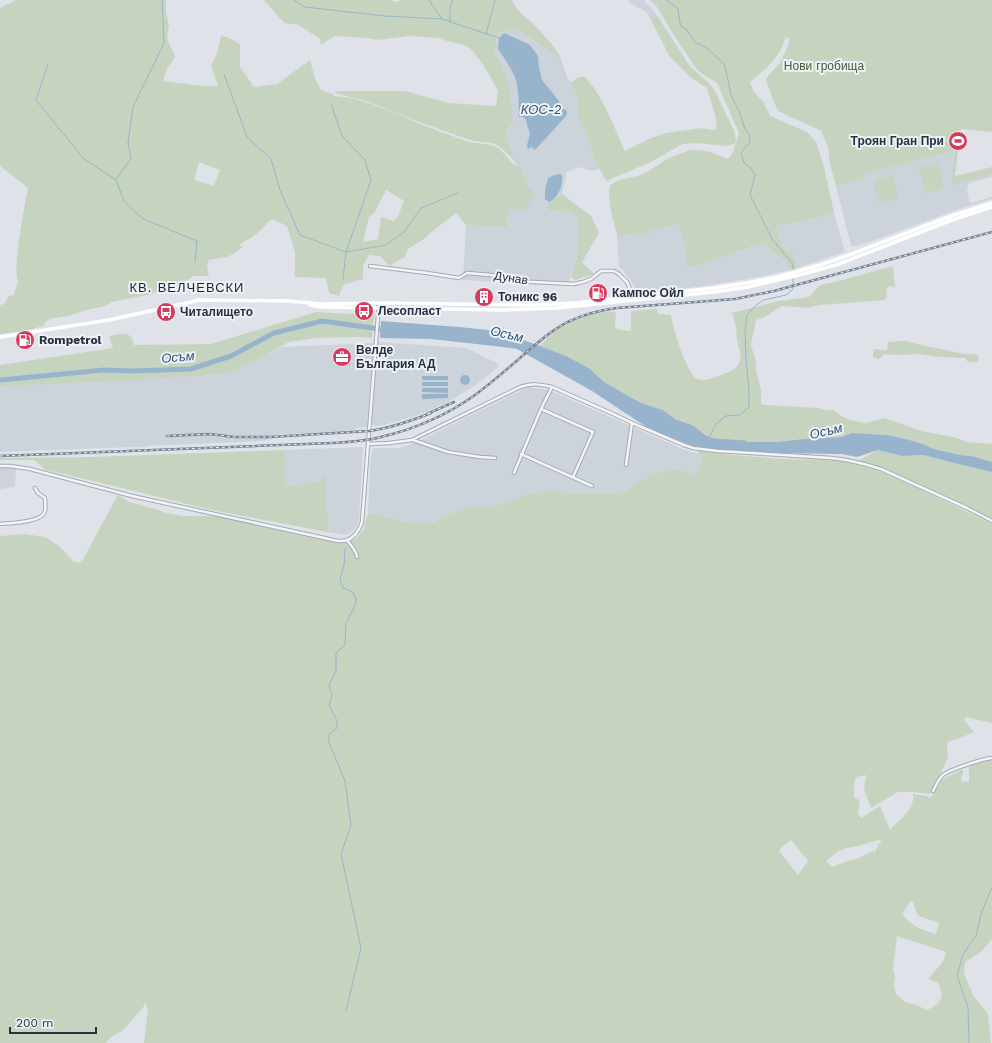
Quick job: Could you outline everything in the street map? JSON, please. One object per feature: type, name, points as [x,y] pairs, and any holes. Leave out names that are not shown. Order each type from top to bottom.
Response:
[{"type":"main road","points":[[634,298],[714,288],[777,277],[820,265],[951,216],[992,203]]},
{"type":"main road","points":[[0,337],[109,320],[200,300],[289,301],[322,307],[379,305],[532,305],[714,292],[748,287],[836,265],[952,220],[992,207]]},
{"type":"street","name":"Дунав","points":[[370,266],[459,278],[467,273],[502,276],[513,281],[560,284],[574,284],[583,282],[591,279],[601,271],[614,271],[627,282],[634,298]]},
{"type":"street","points":[[0,466],[30,469],[139,497],[338,541],[351,539],[360,529],[362,522],[379,305]]},
{"type":"street","points":[[368,444],[412,440],[520,387],[530,384],[542,384],[684,445],[698,449],[831,458],[846,460],[881,469],[992,521]]},
{"type":"street","points":[[514,473],[540,409],[552,387]]},
{"type":"street","points":[[540,409],[592,432],[573,477]]},
{"type":"street","points":[[626,465],[632,423]]},
{"type":"street","points":[[412,440],[448,452],[495,458]]},
{"type":"street","points":[[521,454],[592,486]]},
{"type":"street","points":[[0,524],[25,522],[38,519],[43,515],[45,511],[45,498],[38,493],[35,488]]},
{"type":"street","points":[[347,540],[356,552],[357,557]]},
{"type":"street","points":[[933,792],[942,775],[984,758],[992,758]]},
{"type":"shaded area","points":[[628,0],[644,0],[657,15],[651,20],[646,12],[630,3]]},
{"type":"shaded area","points":[[516,29],[561,59],[578,100],[577,113],[590,143],[593,156],[600,169],[592,171],[578,167],[567,172],[562,194],[547,203],[549,211],[569,212],[579,219],[577,257],[568,285],[463,280],[466,225],[507,228],[508,208],[528,187],[521,167],[516,165],[505,132],[508,80],[495,52],[497,34]]},
{"type":"shaded area","points":[[955,151],[952,177],[992,174],[992,177],[969,183],[967,191],[970,203],[992,197],[992,199],[959,209],[875,240],[851,246],[836,186],[862,179],[866,174]]},
{"type":"shaded area","points":[[834,212],[845,252],[797,268],[796,262],[782,245],[776,226],[808,220]]},
{"type":"shaded area","points":[[680,225],[681,229],[728,254],[763,242],[785,261],[790,270],[710,285],[638,292],[624,271],[619,267],[617,237],[637,233],[643,236],[649,232],[662,228]]},
{"type":"shaded area","points":[[378,342],[466,348],[497,363],[499,366],[476,385],[450,401],[419,415],[376,426],[372,424]],"holes":[[[422,388],[448,388],[448,392],[422,392]]]},
{"type":"shaded area","name":"Велде България АД","points":[[374,343],[372,361],[369,363],[369,367],[371,367],[372,370],[367,427],[355,428],[355,432],[278,434],[277,437],[263,441],[0,452],[0,386],[34,382],[233,372],[282,347]]},
{"type":"shaded area","points":[[528,387],[549,390],[685,450],[703,455],[703,459],[695,477],[685,472],[630,487],[616,494],[579,494],[554,491],[528,494],[510,502],[489,507],[467,507],[431,523],[408,522],[368,513],[370,466],[373,448],[399,448],[417,442]]},
{"type":"shaded area","points":[[363,447],[359,520],[351,533],[345,535],[327,532],[329,512],[325,512],[322,475],[321,480],[295,486],[284,486],[284,450]]},
{"type":"shaded area","points":[[0,467],[16,467],[15,487],[0,489]]},
{"type":"green space","points":[[16,0],[166,0],[166,11],[169,26],[167,38],[175,57],[167,69],[163,81],[204,86],[218,86],[211,66],[217,53],[221,36],[227,37],[240,44],[240,67],[254,87],[277,84],[310,60],[315,78],[321,90],[333,94],[334,96],[351,98],[369,103],[469,142],[492,145],[499,148],[514,165],[521,167],[528,187],[536,194],[524,210],[508,209],[507,228],[466,225],[456,213],[427,237],[408,249],[405,257],[389,266],[380,256],[369,255],[363,266],[363,279],[343,285],[339,296],[329,293],[326,278],[295,277],[295,252],[287,226],[274,220],[270,220],[260,231],[239,245],[243,247],[228,257],[209,260],[207,266],[209,276],[194,276],[186,281],[151,294],[112,302],[105,306],[50,319],[45,322],[44,326],[24,331],[0,334],[0,305],[4,304],[9,296],[14,295],[18,281],[18,252],[28,188],[0,166],[0,8]],"holes":[[[199,162],[220,170],[214,186],[195,180]],[[386,190],[404,201],[398,216],[394,221],[381,217],[378,239],[363,242],[369,217],[375,212]]]},
{"type":"green space","points":[[264,0],[389,0],[396,2],[402,0],[512,0],[520,12],[551,44],[561,59],[516,29],[497,34],[495,52],[508,80],[513,122],[505,132],[515,161],[500,147],[493,143],[473,141],[366,101],[338,94],[335,91],[405,91],[449,103],[496,106],[498,91],[481,62],[471,49],[464,45],[438,38],[409,36],[378,40],[335,36],[321,45],[320,39],[299,25],[284,23]]},
{"type":"green space","name":"Нови гробища","points":[[650,0],[992,0],[992,132],[961,129],[955,176],[992,167],[992,174],[953,185],[952,177],[955,151],[866,174],[862,179],[836,186],[830,164],[828,147],[821,131],[778,111],[766,80],[770,73],[779,64],[784,55],[790,39],[786,37],[773,61],[750,82],[754,92],[763,101],[770,116],[807,132],[816,142],[823,163],[834,212],[808,220],[776,226],[782,245],[786,250],[791,252],[797,268],[790,270],[785,261],[763,242],[688,267],[684,244],[685,240],[682,237],[680,225],[669,226],[649,232],[646,237],[637,233],[617,237],[610,204],[610,185],[619,180],[638,176],[667,159],[690,150],[710,152],[728,159],[733,152],[739,133],[717,83],[698,71],[657,7]]},
{"type":"green space","points":[[657,15],[689,65],[715,91],[735,133],[736,141],[734,144],[727,146],[696,143],[682,144],[653,161],[606,181],[593,156],[590,143],[577,112],[578,100],[571,82],[578,78],[585,77],[597,93],[608,112],[625,151],[651,138],[666,133],[701,128],[714,130],[717,127],[707,88],[690,77],[670,57],[651,20]]},
{"type":"green space","points":[[937,163],[944,185],[940,189],[926,193],[919,168]]},
{"type":"green space","points":[[893,175],[899,198],[879,203],[873,181]]},
{"type":"green space","points":[[562,194],[591,216],[599,233],[582,262],[594,274],[575,280],[571,277],[577,257],[579,219],[569,212],[549,211],[547,203]]},
{"type":"green space","points":[[893,266],[895,287],[889,286],[886,290],[887,296],[885,300],[819,305],[808,308],[782,306],[763,318],[756,320],[751,345],[761,390],[761,404],[834,410],[841,416],[850,420],[866,423],[885,418],[921,431],[953,437],[967,442],[992,444],[992,462],[972,456],[934,449],[923,444],[887,435],[852,433],[842,437],[777,442],[724,442],[705,435],[694,426],[675,419],[663,410],[641,403],[604,382],[589,368],[566,356],[540,346],[546,339],[561,328],[586,316],[606,312],[616,312],[615,329],[631,331],[631,311],[657,309],[658,314],[671,315],[681,349],[693,375],[700,380],[709,379],[732,370],[739,364],[740,353],[736,326],[732,313],[778,301],[809,297],[820,285]]},
{"type":"green space","points":[[316,312],[374,315],[372,338],[317,338],[289,342],[233,372],[218,374],[139,380],[0,386],[0,365],[113,348],[109,336],[122,334],[128,335],[133,340],[134,345],[211,344]]},
{"type":"green space","points":[[906,341],[965,354],[974,354],[979,356],[978,362],[968,362],[965,358],[919,354],[885,354],[879,359],[873,357],[874,349],[887,350],[888,342]]},
{"type":"green space","points":[[284,450],[285,486],[295,486],[321,480],[322,475],[326,475],[325,512],[329,512],[327,532],[212,510],[50,471],[46,470],[34,460],[0,460],[0,458],[93,457]]},
{"type":"green space","points":[[878,450],[902,456],[923,455],[992,472],[992,521],[889,473],[857,461]]},
{"type":"green space","points":[[700,451],[783,459],[840,460],[876,470],[903,481],[992,524],[992,723],[966,717],[964,720],[974,732],[949,741],[947,744],[948,757],[941,773],[942,776],[930,794],[898,792],[871,808],[864,790],[866,775],[856,777],[854,786],[854,797],[860,801],[858,813],[861,818],[880,806],[890,830],[909,810],[912,805],[913,794],[927,796],[930,798],[941,780],[963,769],[961,781],[969,782],[968,767],[970,764],[992,759],[992,939],[981,952],[965,962],[964,974],[973,995],[988,1014],[991,1043],[144,1043],[148,1009],[145,1002],[143,1008],[122,1031],[114,1035],[105,1043],[0,1043],[0,536],[24,534],[45,537],[59,546],[73,561],[79,563],[83,559],[118,495],[129,502],[182,516],[222,516],[329,539],[349,541],[356,539],[364,529],[368,513],[408,522],[431,523],[467,507],[489,507],[510,502],[528,494],[554,491],[579,494],[616,494],[651,475],[671,470],[679,470],[695,477],[703,459],[703,455],[697,453]],"holes":[[[882,839],[874,853],[873,851],[854,860],[850,860],[832,867],[826,861],[837,852],[846,848]],[[791,840],[808,861],[798,875],[779,851]],[[911,901],[913,901],[916,912],[919,916],[939,923],[936,934],[921,929],[911,923],[904,916],[903,912]],[[897,936],[946,952],[941,963],[929,979],[938,983],[940,988],[941,996],[938,1003],[927,1010],[905,1002],[896,994],[893,969]]]},
{"type":"water","name":"КОС-2","points":[[504,33],[530,45],[538,56],[542,80],[559,101],[560,107],[566,110],[567,113],[566,116],[534,150],[532,147],[528,149],[527,145],[530,134],[525,118],[518,116],[519,108],[516,80],[498,49],[499,38]]},
{"type":"water","points":[[561,174],[562,182],[560,190],[558,194],[549,202],[545,199],[545,190],[548,178]]},
{"type":"water","points":[[381,321],[498,331],[566,356],[589,368],[604,382],[641,403],[663,410],[675,419],[694,426],[705,435],[724,442],[777,442],[842,437],[852,433],[887,435],[923,444],[934,449],[972,456],[992,462],[992,472],[923,455],[902,456],[878,450],[857,457],[841,454],[759,453],[698,448],[651,430],[592,391],[517,349],[431,339],[380,338]]},
{"type":"water","points":[[465,375],[470,380],[465,385],[460,380]]},
{"type":"water","points":[[422,376],[448,376],[448,380],[422,380]]},
{"type":"water","points":[[422,382],[448,382],[448,386],[422,386]]},
{"type":"water","points":[[422,388],[448,388],[448,393],[422,392]]},
{"type":"water","points":[[422,394],[448,394],[448,398],[422,399]]},
{"type":"waterway","points":[[116,179],[131,159],[128,142],[133,107],[164,43],[162,0]]},
{"type":"waterway","points":[[294,0],[305,7],[385,16],[442,19],[499,38]]},
{"type":"waterway","points":[[429,0],[442,19]]},
{"type":"waterway","points":[[450,21],[450,8],[453,0]]},
{"type":"waterway","points":[[486,34],[495,0]]},
{"type":"waterway","points":[[666,0],[678,9],[681,26],[686,29],[695,42],[707,48],[725,66],[731,95],[750,139],[749,144],[741,153],[744,163],[752,169],[755,175],[750,195],[772,239],[792,263],[794,270]]},
{"type":"waterway","points":[[48,64],[36,100],[84,159],[116,180],[124,201],[143,219],[197,241],[195,262]]},
{"type":"waterway","points":[[224,74],[247,137],[271,159],[280,190],[300,235],[346,252],[343,279]]},
{"type":"waterway","points":[[331,104],[342,136],[365,160],[371,180],[346,252],[386,245],[404,232],[421,208],[458,193]]},
{"type":"waterway","points":[[710,436],[715,425],[726,416],[740,415],[749,407],[745,332],[747,315],[756,305],[764,300],[786,295],[793,289],[793,279]]},
{"type":"waterway","name":"Осъм","points":[[0,380],[104,370],[131,371],[191,369],[231,356],[274,333],[322,321],[387,330]]},
{"type":"waterway","name":"Осъм","points":[[715,441],[745,443]]},
{"type":"waterway","points":[[345,548],[344,566],[340,579],[343,588],[353,592],[356,599],[355,606],[346,623],[345,645],[336,653],[336,671],[329,685],[332,695],[329,705],[337,721],[337,728],[330,733],[328,740],[345,781],[351,825],[341,854],[361,948],[346,1011]]},
{"type":"waterway","points":[[969,1043],[968,1007],[957,976],[963,954],[976,936],[981,914],[992,887]]},
{"type":"railway","points":[[0,456],[333,443],[358,441],[394,434],[442,415],[453,409],[482,390],[554,330],[587,314],[617,308],[735,299],[774,291],[992,232]]},
{"type":"railway","points":[[427,414],[454,402]]},
{"type":"railway","points":[[167,436],[210,434],[234,437],[270,437],[369,431],[401,424],[431,413]]},
{"type":"place","name":"Троян Гран При","points":[[958,141]]},
{"type":"place","name":"Кампос Ойл","points":[[598,293]]},
{"type":"place","name":"Тоникс 96","points":[[484,297]]},
{"type":"place","name":"Лесопласт","points":[[364,311]]},
{"type":"place","name":"Читалището","points":[[166,312]]},
{"type":"place","name":"Rompetrol","points":[[25,340]]},
{"type":"place","name":"Велде България АД","points":[[342,357]]},
{"type":"district","name":"КВ. ВЕЛЧЕВСКИ","points":[[187,287]]}]
